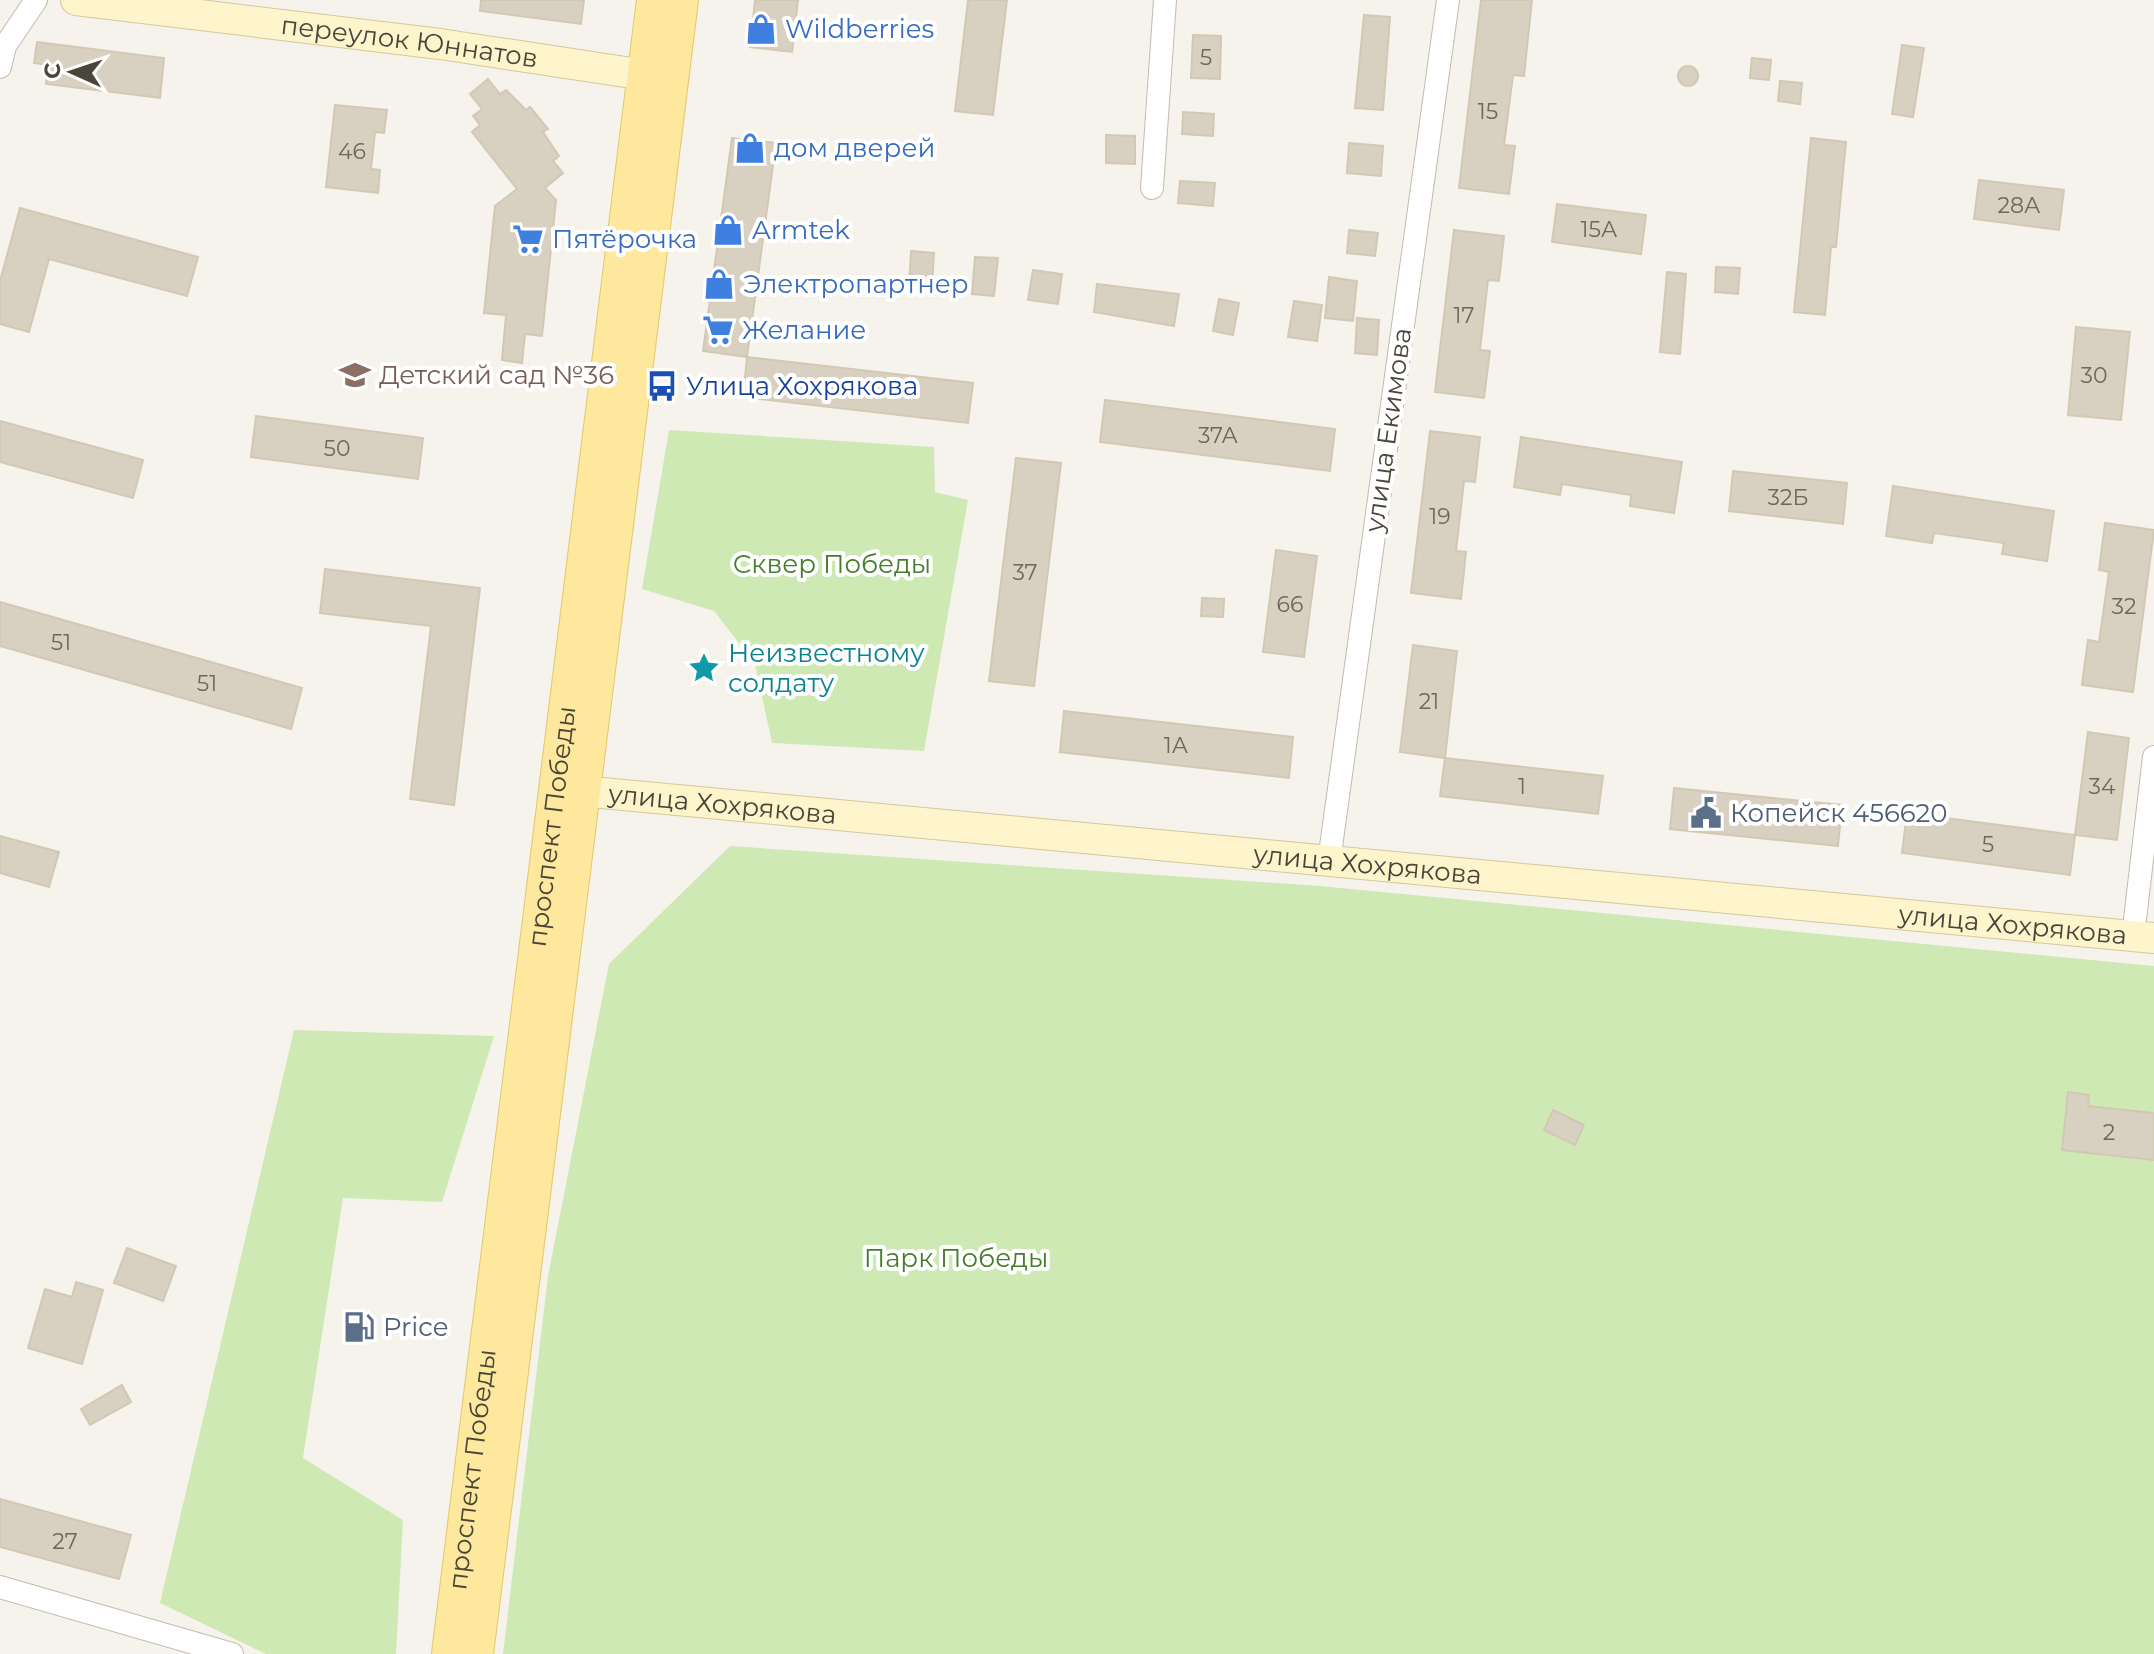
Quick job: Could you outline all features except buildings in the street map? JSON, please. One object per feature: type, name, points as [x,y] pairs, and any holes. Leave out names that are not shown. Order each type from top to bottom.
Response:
[{"type":"main road","name":"проспект Победы","points":[[654,0],[658,78]]},
{"type":"main road","name":"проспект Победы","points":[[449,1654],[568,790],[658,78],[681,0]]},
{"type":"main road","name":"проспект Победы","points":[[476,1654],[568,790]]},
{"type":"street","points":[[0,67],[5,46],[36,0]]},
{"type":"street","name":"переулок Юннатов","points":[[76,0],[440,44],[658,78]]},
{"type":"street","points":[[1152,188],[1165,0]]},
{"type":"street","name":"улица Екимова","points":[[1329,861],[1448,0]]},
{"type":"street","points":[[2144,937],[2154,757]]},
{"type":"street","name":"улица Хохрякова","points":[[568,790],[2144,937]]},
{"type":"street","points":[[0,1587],[232,1654]]},
{"type":"green space","name":"Сквер Победы","points":[[669,430],[934,447],[935,492],[968,500],[924,751],[772,743],[755,664],[714,611],[642,589]]},
{"type":"green space","name":"Парк Победы","points":[[730,846],[1320,886],[2154,966],[2154,1654],[503,1654],[548,1276],[609,964]]},
{"type":"green space","points":[[294,1030],[494,1036],[442,1202],[343,1198],[303,1458],[403,1520],[396,1654],[266,1654],[160,1603]]},
{"type":"place","name":"Wildberries","points":[[761,29]]},
{"type":"place","name":"дом дверей","points":[[750,148]]},
{"type":"place","name":"Armtek","points":[[728,230]]},
{"type":"place","name":"Пятёрочка","points":[[528,239]]},
{"type":"place","name":"Электропартнер","points":[[719,284]]},
{"type":"place","name":"Желание","points":[[718,330]]},
{"type":"place","name":"Детский сад №36","points":[[355,375]]},
{"type":"place","name":"Улица Хохрякова","points":[[662,386]]},
{"type":"place","name":"Неизвестному солдату","points":[[704,668]]},
{"type":"place","name":"Копейск 456620","points":[[1706,813]]},
{"type":"place","name":"Price","points":[[359,1327]]}]
